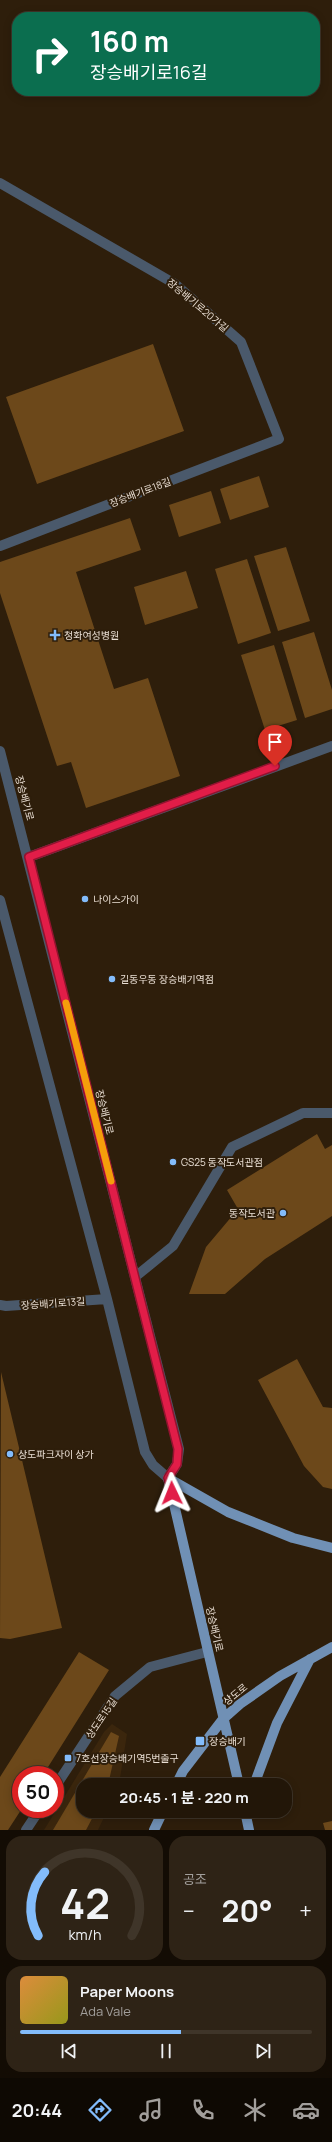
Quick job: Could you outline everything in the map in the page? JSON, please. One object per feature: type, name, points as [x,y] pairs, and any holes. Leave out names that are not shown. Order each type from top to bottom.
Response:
[{"type":"main road","points":[[168,1478],[228,1512],[293,1538],[332,1548]]},
{"type":"main road","name":"장승배기로","points":[[168,1478],[237,1778]]},
{"type":"main road","name":"상도로","points":[[180,1778],[183,1771],[223,1719],[259,1690],[332,1646]]},
{"type":"main road","points":[[257,1778],[277,1723],[310,1659]]},
{"type":"main road","points":[[154,1830],[160,1818]]},
{"type":"main road","points":[[246,1818],[249,1830]]},
{"type":"main road","points":[[252,1818],[252,1830]]},
{"type":"street","name":"장승배기로20가길","points":[[0,183],[175,284],[241,342],[279,439]]},
{"type":"street","name":"장승배기로18길","points":[[0,546],[279,439]]},
{"type":"street","points":[[29,857],[332,746]]},
{"type":"street","name":"장승배기로","points":[[0,750],[29,857],[178,1449],[177,1464],[168,1478]]},
{"type":"street","points":[[0,900],[107,1299],[145,1452],[153,1465],[168,1478]]},
{"type":"street","points":[[135,1277],[173,1246],[232,1147],[303,1113],[332,1113]]},
{"type":"street","name":"장승배기로13길","points":[[0,1305],[6,1306],[107,1299]]},
{"type":"street","name":"상도로15길","points":[[64,1773],[115,1696],[150,1667],[207,1652]]},
{"type":"street","points":[[26,1830],[34,1818]]},
{"type":"shaded area","points":[[112,1724],[127,1734],[120,1778],[76,1778],[76,1818],[104,1818],[98,1830],[44,1830],[51,1818],[64,1818],[64,1797],[104,1732]]},
{"type":"building","points":[[153,344],[184,431],[37,484],[6,397]]},
{"type":"building","points":[[259,476],[269,507],[230,520],[220,489]]},
{"type":"building","points":[[211,491],[221,523],[179,537],[169,505]]},
{"type":"building","name":"청화여성병원","points":[[130,518],[141,550],[76,572],[114,689],[148,678],[180,776],[86,808],[71,762],[57,766],[0,593],[0,562]]},
{"type":"building","points":[[286,547],[310,621],[278,631],[254,556]]},
{"type":"building","points":[[247,559],[271,633],[238,644],[215,569]]},
{"type":"building","points":[[186,571],[198,608],[145,625],[134,587]]},
{"type":"building","points":[[314,632],[332,690],[332,709],[305,718],[282,642]]},
{"type":"building","points":[[274,645],[297,720],[265,730],[241,655]]},
{"type":"building","name":"동작도서관","points":[[317,1134],[325,1149],[332,1145],[332,1216],[265,1259],[225,1294],[189,1294],[206,1247],[238,1209],[227,1190]]},
{"type":"building","points":[[297,1359],[323,1407],[332,1408],[332,1489],[323,1487],[304,1466],[258,1380]]},
{"type":"building","name":"상도파크자이 상가","points":[[1,1372],[62,1628],[10,1639],[0,1638]]},
{"type":"building","points":[[79,1652],[109,1670],[49,1766],[12,1766],[12,1818],[16,1818],[8,1830],[0,1830],[0,1777]]},
{"type":"building","points":[[111,1732],[119,1736],[110,1778],[84,1778]]},
{"type":"building","points":[[76,1791],[76,1818],[92,1818],[86,1830],[53,1830],[60,1818],[64,1818],[64,1811]]},
{"type":"building","points":[[332,1821],[332,1830],[325,1830],[323,1823]]},
{"type":"slow traffic","points":[[66,1003],[111,1181]]},
{"type":"place","name":"청화여성병원","points":[[55,635]]},
{"type":"place","name":"나이스가이","points":[[85,899]]},
{"type":"place","name":"길동우동 장승배기역점","points":[[112,979]]},
{"type":"place","name":"GS25 동작도서관점","points":[[173,1162]]},
{"type":"place","name":"동작도서관","points":[[283,1213]]},
{"type":"place","name":"상도파크자이 상가","points":[[10,1454]]},
{"type":"place","name":"장승배기","points":[[200,1741]]},
{"type":"place","name":"7호선장승배기역5번출구","points":[[68,1758]]},
{"type":"route","points":[[172,1493],[168,1478],[177,1464],[178,1449],[29,857],[275,766]]}]
